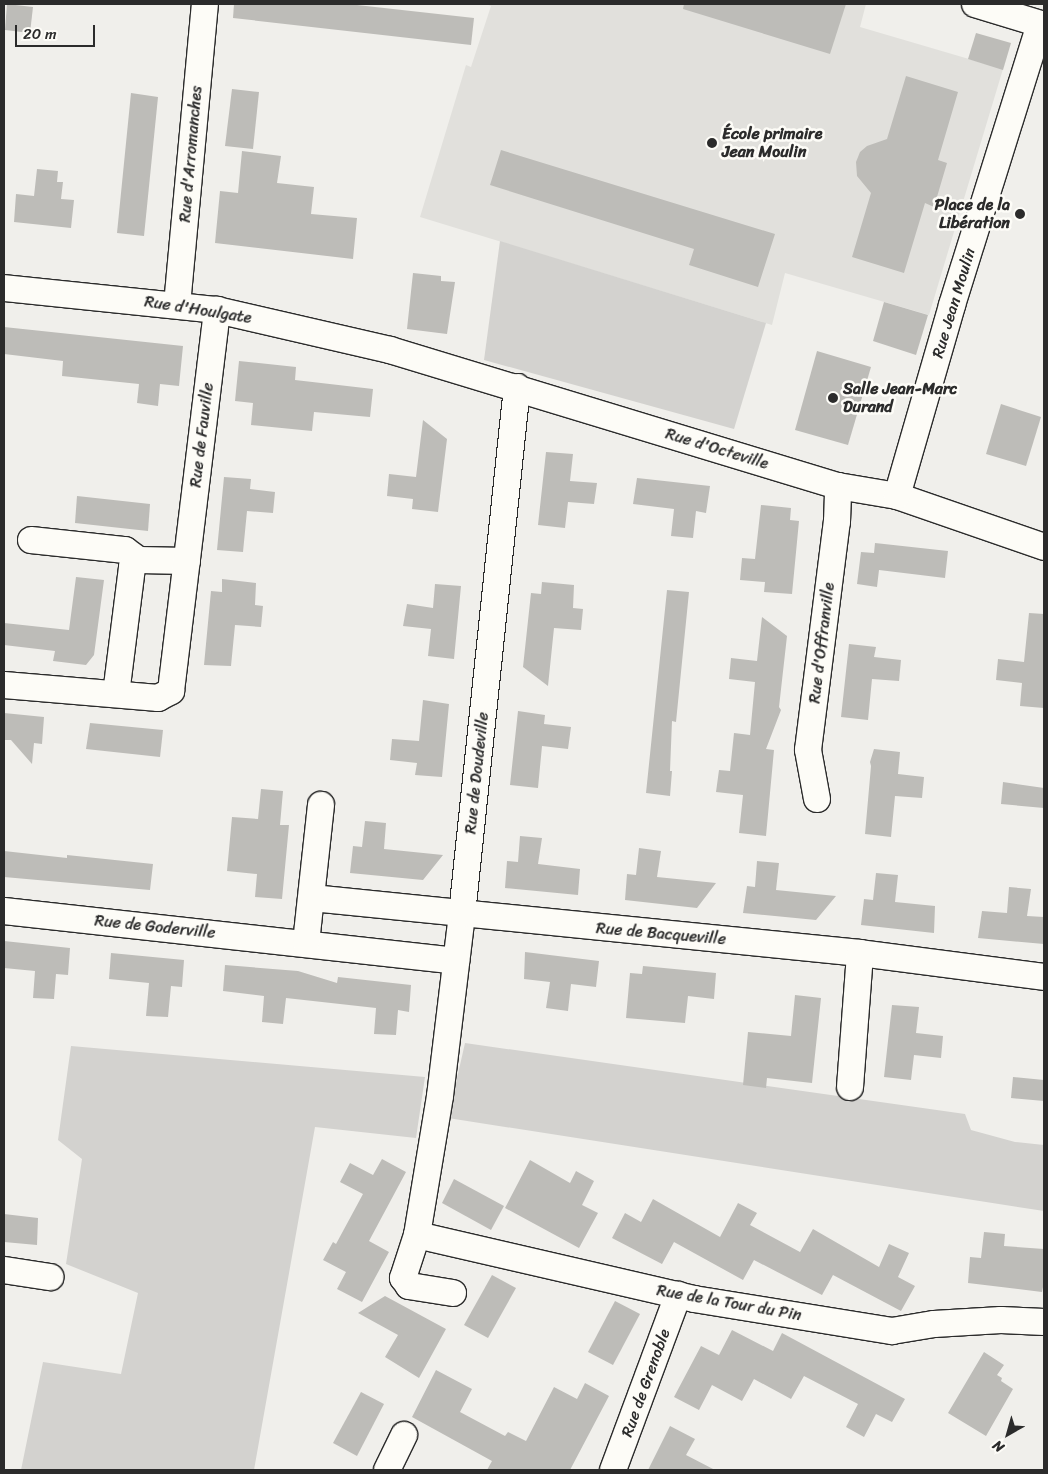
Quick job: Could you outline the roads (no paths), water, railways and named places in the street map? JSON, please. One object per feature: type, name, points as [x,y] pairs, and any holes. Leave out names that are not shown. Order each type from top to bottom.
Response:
[{"type":"street","name":"Rue d'Arromanches","points":[[177,305],[205,4]]},
{"type":"street","points":[[975,4],[1042,24]]},
{"type":"street","name":"Rue Jean Moulin","points":[[897,496],[952,305],[1042,24]]},
{"type":"street","name":"Rue d'Houlgate","points":[[4,288],[216,310],[390,350]]},
{"type":"street","name":"Rue de Fauville","points":[[4,686],[158,698],[171,691],[216,310]]},
{"type":"street","name":"Rue d'Octeville","points":[[390,350],[518,387],[838,486],[897,496],[1044,547]]},
{"type":"street","name":"Rue de Doudeville","points":[[417,1235],[430,1158],[462,914],[518,387]]},
{"type":"street","name":"Rue d'Offranville","points":[[817,799],[808,750],[837,522],[838,486]]},
{"type":"street","points":[[31,540],[125,550],[139,560],[187,561]]},
{"type":"street","points":[[116,694],[132,567],[139,560]]},
{"type":"street","points":[[306,943],[321,804]]},
{"type":"street","points":[[312,898],[462,914]]},
{"type":"street","name":"Rue de Goderville","points":[[4,911],[456,961]]},
{"type":"street","name":"Rue de Bacqueville","points":[[462,914],[860,953],[1044,977]]},
{"type":"street","points":[[850,1087],[860,953]]},
{"type":"street","points":[[417,1235],[403,1278],[409,1286],[453,1293]]},
{"type":"street","name":"Rue de la Tour du Pin","points":[[417,1235],[678,1295],[892,1331],[953,1323],[1001,1320],[1044,1322]]},
{"type":"street","points":[[4,1270],[50,1277]]},
{"type":"street","name":"Rue de Grenoble","points":[[613,1470],[678,1295]]},
{"type":"street","points":[[387,1470],[404,1435]]},
{"type":"place","name":"École primaire Jean Moulin","points":[[712,143]]},
{"type":"place","name":"Place de la Libération","points":[[1020,214]]},
{"type":"place","name":"Salle Jean-Marc Durand","points":[[833,398]]}]
